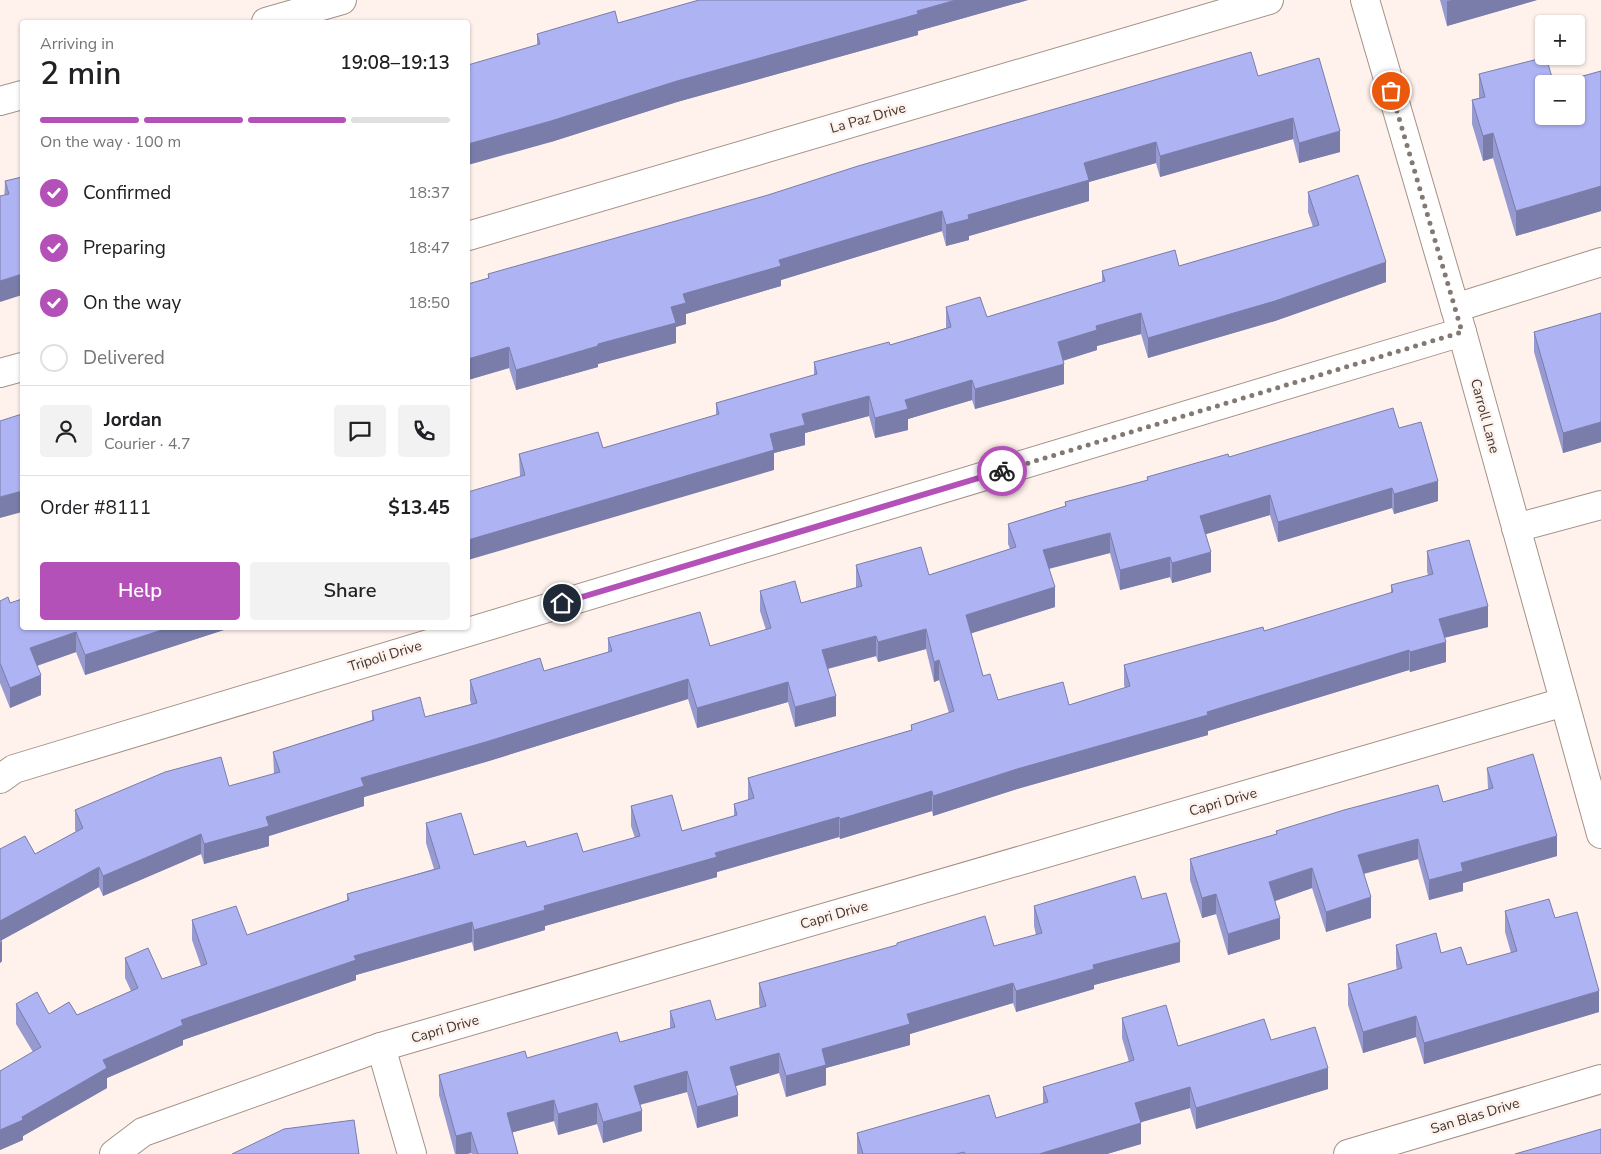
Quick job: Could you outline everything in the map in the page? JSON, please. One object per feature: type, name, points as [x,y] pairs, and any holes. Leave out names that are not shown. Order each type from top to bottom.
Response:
[{"type":"street","points":[[273,20],[342,0]]},
{"type":"street","name":"La Paz Drive","points":[[470,235],[1269,0]]},
{"type":"street","name":"Carroll Lane","points":[[1365,0],[1458,320],[1601,834]]},
{"type":"street","points":[[0,102],[20,96]]},
{"type":"street","name":"Tripoli Drive","points":[[470,628],[1458,320],[1601,262]]},
{"type":"street","points":[[0,373],[20,368]]},
{"type":"street","points":[[1516,528],[1601,505]]},
{"type":"street","name":"Tripoli Drive","points":[[0,779],[14,769],[465,630]]},
{"type":"street","name":"Capri Drive","points":[[114,1154],[143,1132],[382,1047],[1564,702]]},
{"type":"street","points":[[382,1047],[412,1154]]},
{"type":"street","name":"San Blas Drive","points":[[1348,1154],[1601,1079]]},
{"type":"building","points":[[699,0],[956,0],[917,11],[918,14],[677,81],[551,121],[470,143],[470,64],[540,44],[537,34],[615,11],[618,23]]},
{"type":"building","points":[[1251,52],[1258,76],[1319,58],[1340,131],[1299,143],[1293,118],[1160,156],[1156,142],[1084,163],[1089,180],[968,215],[969,219],[946,225],[942,211],[779,260],[781,266],[683,294],[686,303],[671,307],[676,323],[598,344],[598,346],[516,370],[509,347],[470,358],[470,283],[489,278],[488,274],[768,195],[858,166]]},
{"type":"building","points":[[1535,60],[1535,65],[1548,65],[1551,75],[1535,75],[1535,125],[1585,125],[1585,75],[1601,71],[1601,186],[1516,211],[1493,133],[1483,136],[1472,100],[1485,97],[1479,74]]},
{"type":"building","points":[[1358,175],[1386,262],[1275,301],[1148,338],[1141,313],[1096,326],[1097,330],[1058,342],[1064,364],[975,389],[972,380],[905,400],[908,409],[875,418],[869,396],[802,414],[805,425],[770,434],[774,450],[470,539],[470,491],[525,475],[519,454],[598,432],[603,448],[719,414],[716,403],[817,374],[814,362],[889,342],[890,345],[951,327],[946,307],[980,297],[987,317],[1105,281],[1102,271],[1175,250],[1179,266],[1319,225],[1308,192]]},
{"type":"building","points":[[20,177],[20,275],[0,281],[0,196],[9,194],[5,181]]},
{"type":"building","points":[[1601,313],[1601,422],[1563,433],[1534,332]]},
{"type":"building","points":[[1393,408],[1399,428],[1421,422],[1438,481],[1394,494],[1392,488],[1278,522],[1270,495],[1200,516],[1211,552],[1172,563],[1170,557],[1120,570],[1110,533],[1043,550],[1055,587],[966,615],[983,676],[990,674],[998,700],[1063,682],[1069,705],[1130,686],[1124,665],[1263,627],[1264,631],[1393,592],[1391,585],[1433,574],[1427,551],[1469,540],[1488,606],[1439,619],[1446,642],[1410,652],[1409,650],[1207,712],[1208,715],[1017,769],[933,796],[932,791],[840,819],[839,817],[715,853],[717,857],[544,906],[545,910],[474,930],[472,922],[354,956],[356,960],[181,1020],[183,1025],[103,1060],[107,1068],[22,1117],[23,1120],[0,1130],[0,1071],[41,1047],[16,1004],[37,992],[49,1014],[69,1002],[77,1015],[138,988],[125,958],[148,948],[162,979],[207,964],[192,920],[236,906],[247,935],[349,900],[347,894],[440,868],[426,823],[461,813],[474,855],[525,841],[527,847],[577,833],[583,852],[640,836],[631,806],[672,795],[682,831],[737,815],[734,804],[754,798],[748,778],[912,730],[911,725],[954,711],[939,660],[934,662],[926,629],[878,642],[876,636],[822,650],[836,696],[795,707],[788,682],[697,708],[688,679],[489,741],[361,778],[364,786],[266,817],[269,826],[204,844],[201,834],[103,876],[99,867],[0,921],[0,849],[25,836],[35,854],[83,828],[75,810],[165,772],[221,757],[229,786],[280,772],[273,752],[374,720],[372,711],[420,697],[425,717],[477,703],[470,680],[540,658],[544,671],[612,651],[608,638],[700,612],[710,646],[771,628],[760,591],[795,581],[801,603],[862,586],[856,565],[921,547],[929,575],[1016,547],[1008,524],[1066,506],[1065,502],[1148,480],[1147,477],[1228,454],[1229,457]]},
{"type":"building","points":[[20,415],[20,492],[0,497],[0,421]]},
{"type":"building","points":[[8,597],[10,603],[20,600],[20,630],[162,630],[85,655],[76,632],[30,648],[41,675],[10,688],[0,663],[0,601]]},
{"type":"building","points":[[1533,754],[1557,836],[1461,863],[1463,871],[1429,880],[1418,839],[1358,855],[1371,897],[1326,912],[1312,868],[1269,882],[1280,918],[1228,934],[1216,894],[1202,898],[1190,859],[1277,834],[1276,831],[1344,810],[1438,785],[1443,802],[1493,788],[1487,768]]},
{"type":"building","points":[[1135,876],[1142,899],[1166,893],[1180,942],[1093,965],[1094,969],[1016,991],[1013,983],[907,1014],[910,1024],[822,1049],[826,1065],[786,1076],[779,1053],[730,1067],[738,1095],[697,1107],[687,1071],[634,1086],[642,1111],[603,1122],[597,1103],[558,1114],[554,1100],[507,1113],[518,1154],[478,1154],[471,1132],[456,1136],[439,1075],[525,1051],[527,1058],[617,1032],[620,1042],[675,1027],[670,1011],[710,1000],[716,1020],[766,1006],[759,983],[897,945],[897,943],[985,916],[994,946],[1042,933],[1034,906]]},
{"type":"building","points":[[1549,899],[1555,918],[1577,912],[1599,991],[1424,1043],[1416,1016],[1363,1032],[1348,984],[1402,968],[1396,945],[1436,933],[1441,953],[1461,947],[1467,965],[1517,951],[1505,911]]},
{"type":"building","points":[[1166,1005],[1178,1046],[1264,1019],[1271,1040],[1315,1027],[1328,1068],[1196,1108],[1190,1087],[1135,1103],[1141,1123],[1039,1154],[965,1154],[964,1152],[956,1154],[863,1154],[857,1133],[989,1095],[996,1118],[1048,1102],[1043,1087],[1134,1060],[1122,1018]]},
{"type":"building","points":[[354,1120],[359,1154],[232,1154],[284,1129]]},
{"type":"building","points":[[1601,1129],[1601,1154],[1515,1154]]},
{"type":"way so far","points":[[1002,471],[1462,332],[1391,91]]},
{"type":"route","points":[[562,603],[1002,471]]}]
